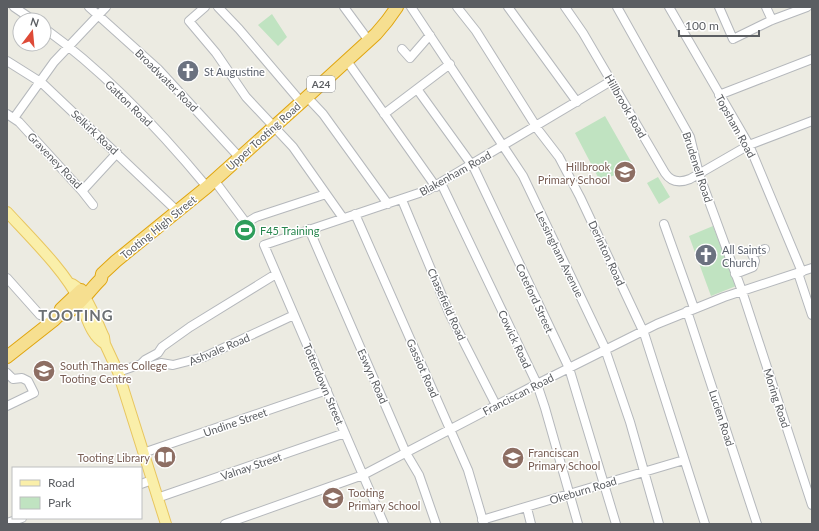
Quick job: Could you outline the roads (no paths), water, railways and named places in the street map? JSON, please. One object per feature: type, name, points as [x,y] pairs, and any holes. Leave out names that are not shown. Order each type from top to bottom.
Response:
[{"type":"highway","name":"Upper Tooting Road","points":[[211,184],[369,41],[387,22],[397,7]]},
{"type":"highway","name":"Tooting High Street","points":[[8,355],[56,317],[61,308],[80,296],[101,278],[102,274],[211,184]]},
{"type":"main road","points":[[7,212],[80,296],[104,337],[104,344],[118,372],[166,524]]},
{"type":"street","name":"Broadwater Road","points":[[89,7],[158,69],[240,158]]},
{"type":"street","points":[[10,116],[54,62],[106,7]]},
{"type":"street","points":[[205,7],[190,20],[216,53],[246,97],[293,147],[343,218]]},
{"type":"street","points":[[218,7],[304,99],[323,114],[388,204]]},
{"type":"street","points":[[344,7],[369,41]]},
{"type":"street","name":"Lessingham Avenue","points":[[411,7],[504,145],[523,176],[606,349],[659,524]]},
{"type":"street","name":"Derinton Road","points":[[457,7],[476,31],[536,127],[564,166],[643,330],[705,524]]},
{"type":"street","points":[[508,7],[577,102]]},
{"type":"street","name":"Hillbrook Road","points":[[564,7],[583,33],[667,177],[674,181],[682,182],[699,174],[749,145],[812,121]]},
{"type":"street","name":"Brudenell Road","points":[[617,7],[685,127],[692,144],[699,174],[740,288]]},
{"type":"street","name":"Topsham Road","points":[[669,7],[749,145],[800,272],[812,315]]},
{"type":"street","points":[[719,7],[733,39],[772,20],[807,7]]},
{"type":"street","points":[[766,7],[772,20]]},
{"type":"street","name":"Gatton Road","points":[[52,34],[69,47],[143,114],[211,184]]},
{"type":"street","points":[[402,50],[410,58],[430,35]]},
{"type":"street","points":[[719,95],[812,59]]},
{"type":"street","name":"Selkirk Road","points":[[7,60],[39,81],[177,211]]},
{"type":"street","name":"Cowick Road","points":[[347,61],[384,114],[438,185],[536,384],[570,493],[578,524]]},
{"type":"street","points":[[384,114],[450,64]]},
{"type":"street","name":"Blakenham Road","points":[[264,245],[355,214],[402,200],[438,185],[611,81]]},
{"type":"street","name":"Coteford Street","points":[[417,89],[472,165],[569,368],[605,483],[616,524]]},
{"type":"street","name":"Graveney Road","points":[[10,116],[82,191],[117,153]]},
{"type":"street","points":[[211,184],[246,224],[256,217],[326,194]]},
{"type":"street","points":[[82,191],[93,205]]},
{"type":"street","name":"Chasefield Road","points":[[402,200],[450,314],[496,405]]},
{"type":"street","name":"Gassiot Road","points":[[355,214],[468,470],[483,522]]},
{"type":"street","name":"Lucien Road","points":[[664,224],[757,524]]},
{"type":"street","name":"Eswyn Road","points":[[309,229],[406,453],[419,475],[436,524]]},
{"type":"street","name":"Totterdown Street","points":[[264,245],[384,524]]},
{"type":"street","points":[[735,274],[753,267],[755,261],[752,254],[766,249]]},
{"type":"street","name":"Franciscan Road","points":[[225,524],[248,520],[363,475],[536,384],[643,330],[740,288],[812,268]]},
{"type":"street","points":[[141,364],[158,353],[162,347],[190,327],[276,274]]},
{"type":"street","points":[[7,278],[40,315],[56,317]]},
{"type":"street","name":"Moring Road","points":[[740,288],[812,505]]},
{"type":"street","name":"Ashvale Road","points":[[118,372],[141,364],[157,366],[162,363],[173,365],[204,357],[294,315]]},
{"type":"street","points":[[158,353],[162,358],[162,363]]},
{"type":"street","points":[[7,373],[14,379],[22,378],[28,381],[34,393],[7,406]]},
{"type":"street","name":"Undine Street","points":[[143,453],[327,390]]},
{"type":"street","name":"Valnay Street","points":[[157,498],[345,433]]},
{"type":"street","name":"Okeburn Road","points":[[483,522],[570,493],[684,460]]},
{"type":"street","points":[[142,484],[152,480]]},
{"type":"street","points":[[527,508],[531,524]]},
{"type":"street","points":[[7,522],[18,519]]},
{"type":"place","name":"St Augustine","points":[[188,71]]},
{"type":"place","name":"Hillbrook Primary School","points":[[625,172]]},
{"type":"place","name":"F45 Training","points":[[245,230]]},
{"type":"place","name":"All Saints Church","points":[[706,255]]},
{"type":"place","name":"South Thames College Tooting Centre","points":[[44,371]]},
{"type":"place","name":"Tooting Library","points":[[165,457]]},
{"type":"place","name":"Franciscan Primary School","points":[[513,458]]},
{"type":"place","name":"Tooting Primary School","points":[[333,498]]},
{"type":"district","name":"TOOTING","points":[[76,315]]}]
